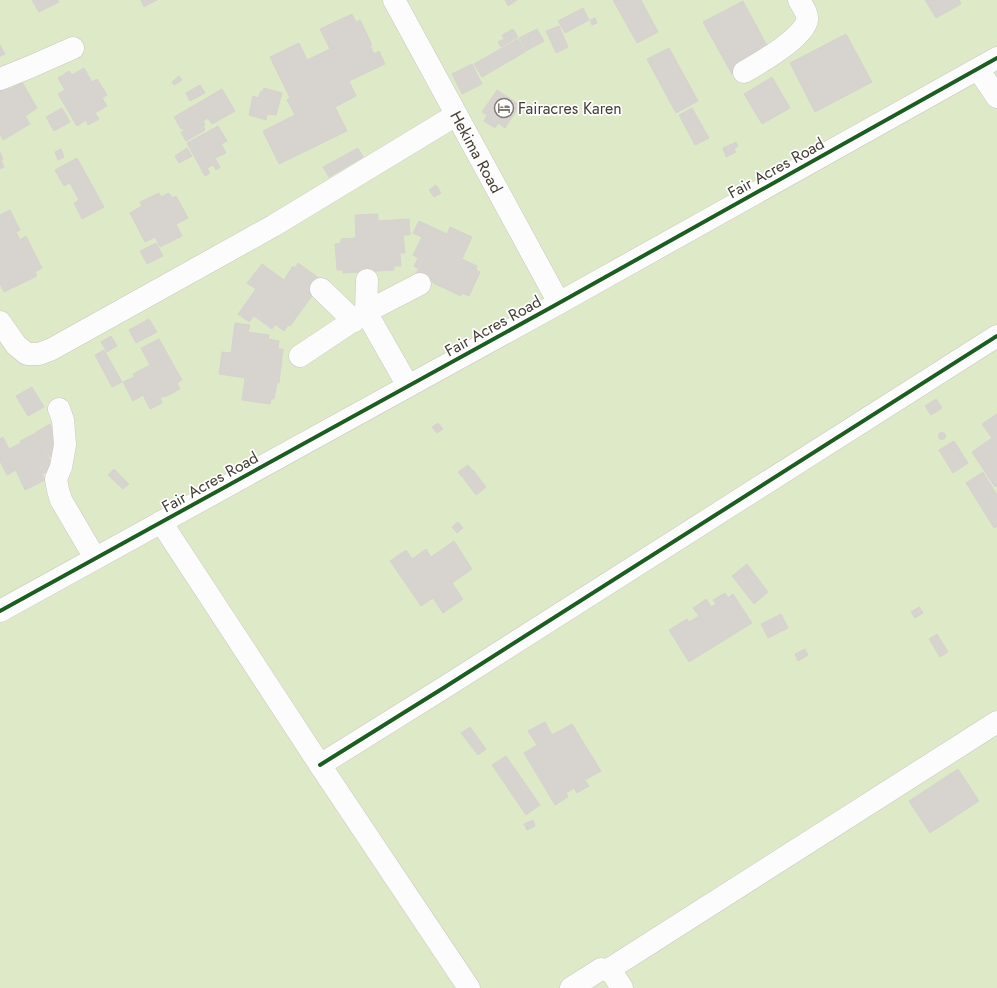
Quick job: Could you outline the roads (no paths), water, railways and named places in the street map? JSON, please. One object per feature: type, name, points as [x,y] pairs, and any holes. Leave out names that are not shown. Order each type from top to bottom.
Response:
[{"type":"street","name":"Hekima Road","points":[[394,0],[558,303]]},
{"type":"street","points":[[744,72],[775,54],[803,29],[807,19],[806,13],[799,0]]},
{"type":"street","points":[[0,78],[73,48]]},
{"type":"street","name":"Fair Acres Road","points":[[0,611],[558,303],[997,58]]},
{"type":"street","points":[[978,69],[997,97]]},
{"type":"street","points":[[0,322],[16,344],[27,354],[39,354],[52,349],[273,226],[456,115]]},
{"type":"street","points":[[360,316],[367,280]]},
{"type":"street","points":[[300,356],[360,316],[420,284]]},
{"type":"street","points":[[321,289],[360,316],[408,386]]},
{"type":"street","points":[[320,765],[458,679],[997,336]]},
{"type":"street","points":[[59,409],[63,420],[65,445],[61,467],[56,479],[58,490],[61,500],[95,558]]},
{"type":"street","points":[[161,522],[320,765],[469,988]]},
{"type":"street","points":[[608,970],[997,722]]},
{"type":"street","points":[[571,988],[601,969],[611,971],[622,988]]},
{"type":"place","name":"Fairacres Karen","points":[[504,108]]}]
